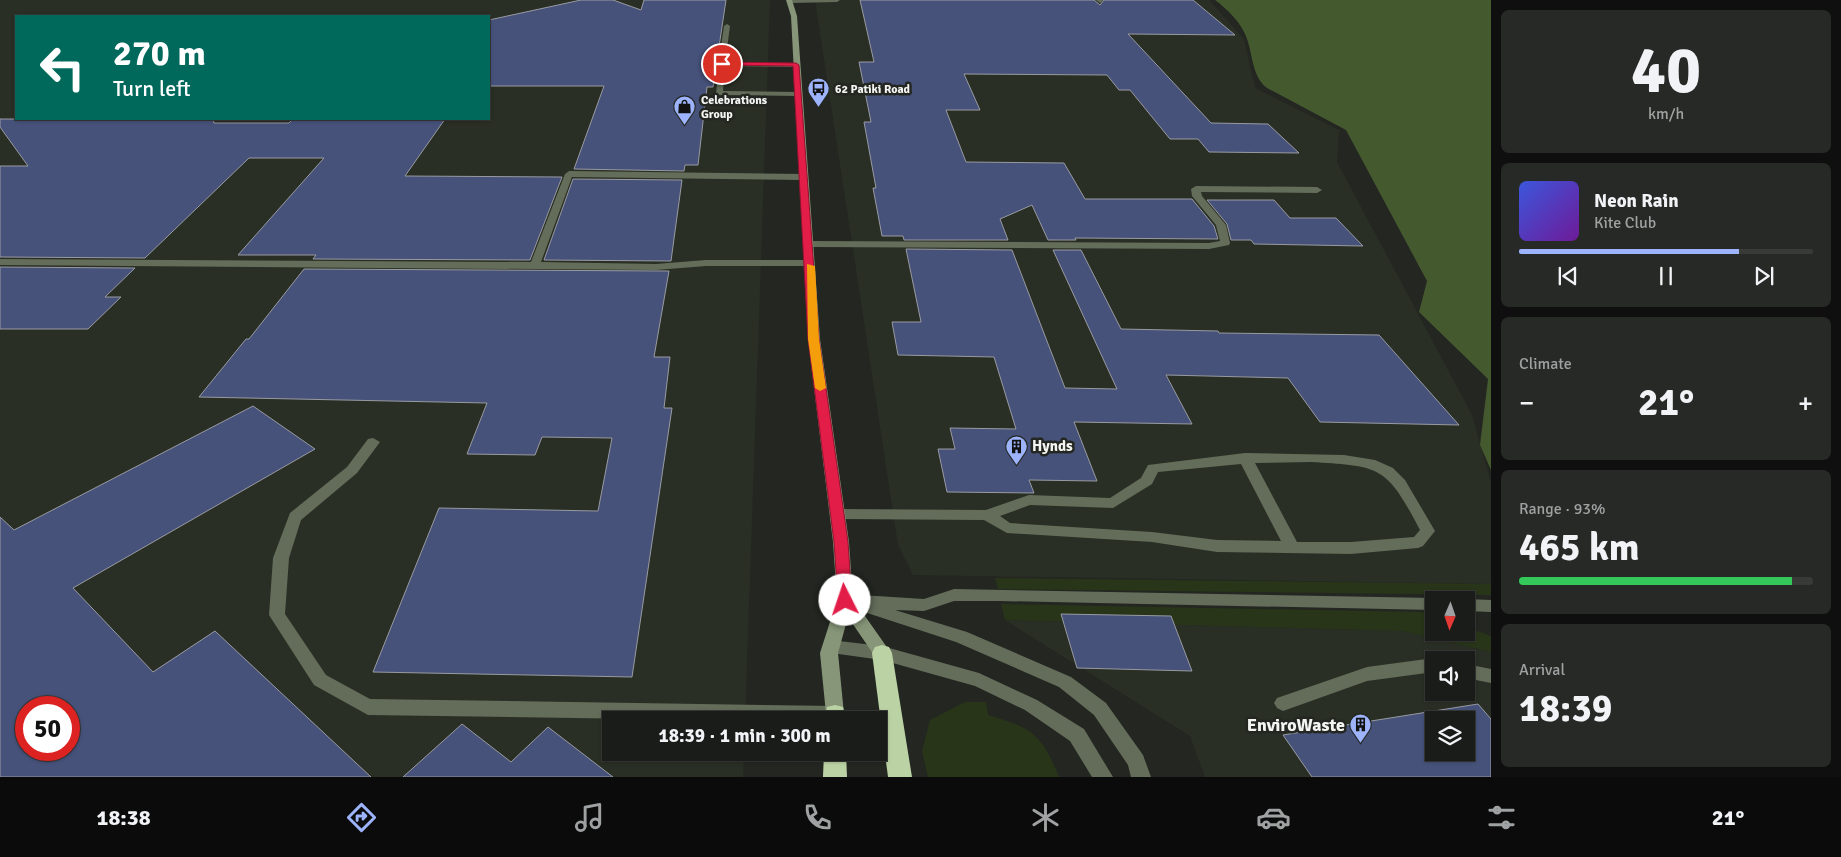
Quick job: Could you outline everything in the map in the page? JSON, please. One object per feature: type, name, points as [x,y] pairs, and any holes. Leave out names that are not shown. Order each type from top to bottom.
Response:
[{"type":"highway","points":[[882,653],[900,777]]},
{"type":"highway","points":[[835,761],[835,777]]},
{"type":"main road","points":[[790,1],[794,16],[814,339],[837,514],[845,600],[829,653],[834,711]]},
{"type":"main road","points":[[845,600],[882,653]]},
{"type":"lane","points":[[790,1],[837,0]]},
{"type":"lane","points":[[728,26],[722,58],[796,62]]},
{"type":"lane","points":[[796,62],[722,64],[719,93],[798,94]]},
{"type":"lane","points":[[535,265],[569,174],[804,177]]},
{"type":"lane","points":[[809,244],[1209,246],[1225,243],[1221,225],[1198,196],[1196,189],[1317,190]]},
{"type":"lane","points":[[0,262],[656,267],[706,263],[810,263]]},
{"type":"lane","points":[[373,442],[352,470],[295,517],[281,558],[277,616],[320,680],[368,707],[602,712]]},
{"type":"lane","points":[[837,514],[987,515],[1029,500],[1114,503],[1147,481],[1153,468],[1245,458],[1352,460],[1388,470],[1408,495],[1428,531],[1418,542],[1351,548],[1218,546],[1152,537],[1007,528],[987,515]]},
{"type":"lane","points":[[1245,458],[1292,547]]},
{"type":"lane","points":[[845,600],[924,605],[954,595],[999,595],[1425,604]]},
{"type":"lane","points":[[845,600],[961,637],[1065,682],[1100,709],[1136,761],[1141,777]]},
{"type":"lane","points":[[1475,605],[1491,606]]},
{"type":"lane","points":[[830,647],[882,653],[979,680],[1031,705],[1076,735],[1103,777]]},
{"type":"lane","points":[[1282,703],[1367,674],[1425,666]]},
{"type":"lane","points":[[1475,673],[1491,676]]},
{"type":"shaded area","points":[[0,0],[770,0],[745,711],[602,711],[602,761],[744,761],[743,777],[0,777]]},
{"type":"shaded area","points":[[815,0],[1209,0],[1244,39],[1255,88],[1339,130],[1337,162],[1472,415],[1491,483],[1491,584],[913,575],[898,545]]},
{"type":"shaded area","points":[[1215,0],[1491,0],[1491,470],[1480,445],[1488,379],[1419,312],[1427,281],[1346,130],[1267,88],[1258,78],[1242,27]]},
{"type":"shaded area","points":[[995,578],[1491,584],[1491,595],[1475,595],[1475,591],[1425,591],[1425,594],[998,589]]},
{"type":"shaded area","points":[[1001,604],[1422,612],[1425,613],[1425,636],[1402,631],[1005,620]]},
{"type":"shaded area","points":[[1005,620],[1402,631],[1425,636],[1425,641],[1444,641],[1491,652],[1491,777],[1205,777],[1190,736]]},
{"type":"shaded area","points":[[1475,630],[1491,636],[1491,652],[1444,641],[1475,641]]},
{"type":"shaded area","points":[[965,702],[986,702],[988,715],[1015,724],[1033,734],[1040,741],[1053,762],[1059,777],[928,777],[922,751],[930,720]]},
{"type":"building","points":[[581,0],[613,0],[641,10],[644,0],[726,0],[713,87],[707,87],[698,165],[685,165],[684,171],[574,169],[604,86],[490,86],[490,20]]},
{"type":"building","points":[[860,0],[1094,0],[1100,5],[1104,0],[1193,0],[1235,35],[1128,34],[1211,123],[1268,124],[1299,153],[1209,152],[1198,139],[1170,139],[1130,90],[1119,90],[1107,75],[964,74],[980,110],[946,110],[966,162],[1064,163],[1085,199],[1192,199],[1214,226],[1218,239],[1075,238],[1076,240],[1048,240],[1032,205],[1000,219],[1008,240],[904,240],[903,236],[882,236],[873,188],[876,188],[864,122],[871,122],[859,62],[874,62]]},
{"type":"building","points":[[0,119],[213,120],[214,123],[289,123],[292,120],[444,120],[405,176],[562,177],[530,260],[313,259],[316,255],[238,255],[324,158],[249,158],[145,258],[0,257],[0,166],[28,166],[0,127]]},
{"type":"building","points":[[573,179],[682,180],[671,261],[544,260]]},
{"type":"building","points":[[1207,200],[1274,200],[1290,218],[1336,218],[1363,246],[1254,244],[1251,240],[1231,240],[1227,224]]},
{"type":"building","points":[[906,249],[1012,250],[1065,388],[1117,389],[1053,250],[1081,250],[1121,329],[1218,331],[1219,333],[1379,335],[1459,425],[1320,422],[1288,378],[1166,375],[1192,424],[1074,422],[1097,481],[1029,480],[1034,493],[947,492],[938,449],[955,449],[950,428],[1016,429],[994,357],[898,355],[892,322],[921,322]]},
{"type":"building","points":[[0,267],[135,268],[105,297],[121,297],[88,329],[0,329]]},
{"type":"building","points":[[304,269],[669,271],[654,357],[670,357],[664,408],[672,408],[632,677],[373,672],[439,508],[598,511],[612,438],[542,437],[535,455],[467,454],[487,403],[199,397],[246,339],[249,339]]},
{"type":"building","points":[[253,406],[315,449],[73,588],[153,672],[215,631],[371,777],[0,777],[0,517],[14,530]]},
{"type":"building","points":[[1061,614],[1171,616],[1192,671],[1077,668]]},
{"type":"building","name":"EnviroWaste","points":[[1478,704],[1491,719],[1491,777],[1312,777],[1283,735],[1425,712],[1425,761],[1475,761],[1475,711],[1434,711]]},
{"type":"building","points":[[462,724],[511,762],[548,727],[613,777],[403,777]]},
{"type":"slow traffic","points":[[810,266],[814,339],[820,388]]},
{"type":"place","name":"62 Patiki Road","points":[[819,108]]},
{"type":"place","name":"Celebrations Group","points":[[685,126]]},
{"type":"place","name":"Hynds","points":[[1016,465]]},
{"type":"place","name":"EnviroWaste","points":[[1361,744]]},
{"type":"route","points":[[722,64],[796,65],[814,339],[841,542],[845,600]]}]
